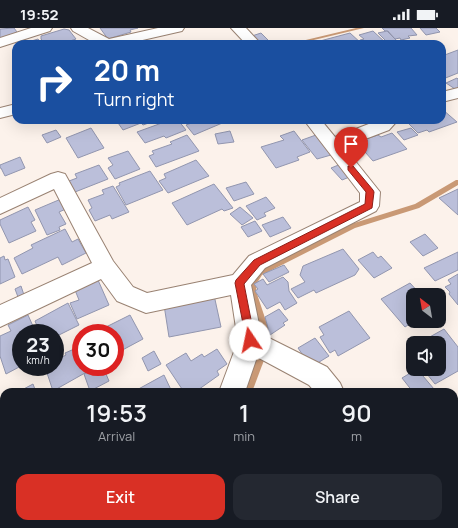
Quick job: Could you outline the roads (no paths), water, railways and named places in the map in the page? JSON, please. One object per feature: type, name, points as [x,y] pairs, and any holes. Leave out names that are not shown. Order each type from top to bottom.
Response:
[{"type":"street","points":[[0,43],[46,28]]},
{"type":"street","points":[[78,28],[99,40]]},
{"type":"street","points":[[124,40],[177,28]]},
{"type":"street","points":[[238,28],[250,40]]},
{"type":"street","points":[[0,113],[12,109]]},
{"type":"street","points":[[0,206],[58,179],[105,267],[124,294],[146,303],[240,283],[257,262],[369,206],[370,192],[315,124]]},
{"type":"street","points":[[332,145],[385,124]]},
{"type":"street","points":[[0,316],[105,267]]},
{"type":"street","points":[[233,388],[250,340],[240,283]]},
{"type":"street","points":[[250,340],[318,376],[328,388]]},
{"type":"waterway","points":[[309,40],[362,28]]},
{"type":"waterway","points":[[266,333],[252,291],[254,282],[260,273],[353,226],[417,206],[458,182]]},
{"type":"waterway","points":[[250,388],[262,355]]}]
